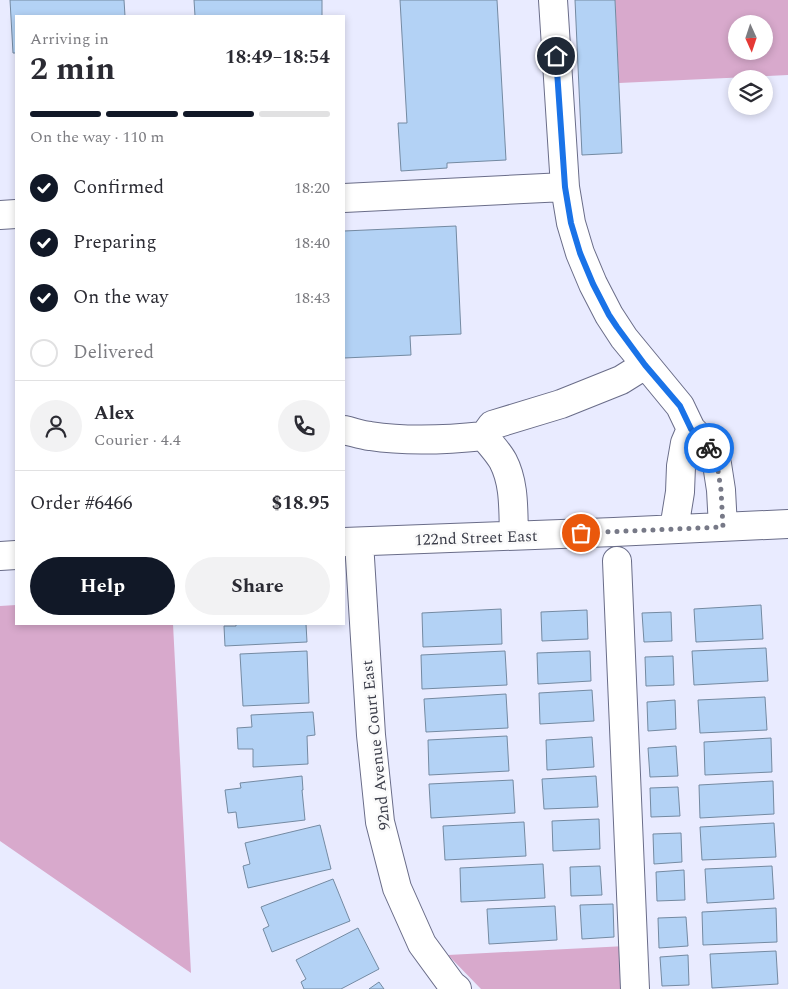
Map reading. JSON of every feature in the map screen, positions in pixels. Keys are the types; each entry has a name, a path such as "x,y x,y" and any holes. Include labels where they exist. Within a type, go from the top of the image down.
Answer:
{"street":[{"path":"553,0 565,187 571,223 580,253 609,315 624,338 680,406 691,429 708,446 717,464 721,490 723,527"},
{"path":"345,198 565,187"},
{"path":"0,215 15,214"},
{"path":"345,430 370,436 409,439 448,439 484,436 492,425 561,404 621,380 645,365"},
{"path":"674,529 683,458 691,429"},
{"path":"484,436 502,461 510,478 514,535"},
{"name":"122nd Street East","path":"351,542 788,524"},
{"name":"92nd Avenue Court East","path":"351,542 380,822 397,888 422,944 457,989"},
{"path":"0,556 15,555"},
{"path":"617,561 635,989"}],"shaded area":[{"path":"615,0 788,0 788,75 773,76 773,70 728,70 728,78 619,83"},
{"path":"15,605 15,625 173,625 191,973 0,841 0,606"},
{"path":"626,946 627,989 481,989 448,955"}],"building":[{"path":"10,0 124,0 125,15 15,15 15,53 13,53"},
{"path":"194,0 322,0 322,15 195,15"},
{"path":"400,0 497,0 506,160 447,163 447,168 401,171 398,123 407,123"},
{"path":"575,0 615,0 622,153 582,155"},
{"path":"456,226 461,334 410,336 411,355 345,358 345,231"},
{"path":"761,605 763,639 696,642 694,609"},
{"path":"501,609 502,644 423,647 422,613"},
{"path":"587,610 588,639 542,641 541,612"},
{"path":"671,612 672,641 644,642 642,613"},
{"path":"306,625 307,642 225,646 224,626"},
{"path":"766,648 768,681 694,685 692,651"},
{"path":"307,651 309,703 243,706 240,654"},
{"path":"505,651 507,685 422,689 421,655"},
{"path":"590,651 591,681 538,684 537,653"},
{"path":"673,656 674,685 646,686 645,657"},
{"path":"592,690 594,721 540,724 539,693"},
{"path":"506,694 508,728 426,732 424,699"},
{"path":"765,697 767,730 700,733 698,700"},
{"path":"675,700 676,729 648,731 647,702"},
{"path":"313,712 315,735 307,736 308,764 253,767 253,749 238,749 237,728 252,727 251,715"},
{"path":"507,736 509,771 429,775 428,740"},
{"path":"592,737 594,767 547,770 546,740"},
{"path":"771,738 772,772 705,775 704,742"},
{"path":"676,746 678,776 650,777 648,748"},
{"path":"302,776 305,820 238,828 236,812 228,813 225,790 241,788 240,783"},
{"path":"596,776 598,807 544,809 542,779"},
{"path":"513,780 515,813 431,818 429,784"},
{"path":"773,781 774,814 700,818 699,785"},
{"path":"678,787 680,816 651,817 650,788"},
{"path":"599,819 600,849 553,851 552,821"},
{"path":"524,822 526,856 445,860 443,826"},
{"path":"774,823 776,857 702,860 700,827"},
{"path":"320,825 331,869 248,888 243,866 250,864 245,843"},
{"path":"681,833 682,862 654,864 653,834"},
{"path":"543,864 545,898 461,902 460,868"},
{"path":"600,866 602,895 571,896 570,867"},
{"path":"772,866 774,899 707,903 705,869"},
{"path":"684,870 685,900 657,901 656,872"},
{"path":"333,879 350,921 272,952 263,929 269,926 261,907"},
{"path":"613,904 614,937 582,939 580,905"},
{"path":"555,906 557,940 489,944 487,909"},
{"path":"776,908 777,942 703,945 702,912"},
{"path":"686,917 688,946 659,948 658,918"},
{"path":"358,928 379,969 341,989 304,989 301,982 306,979 296,960"},
{"path":"776,951 778,984 712,988 710,954"},
{"path":"688,955 689,985 662,986 660,957"},
{"path":"379,982 384,989 369,989"}],"way so far":[{"path":"581,533 723,527 721,490 717,464 709,448"}],"route":[{"path":"556,56 565,187 571,223 580,253 609,315 624,338 680,406 691,429 709,448"}]}
